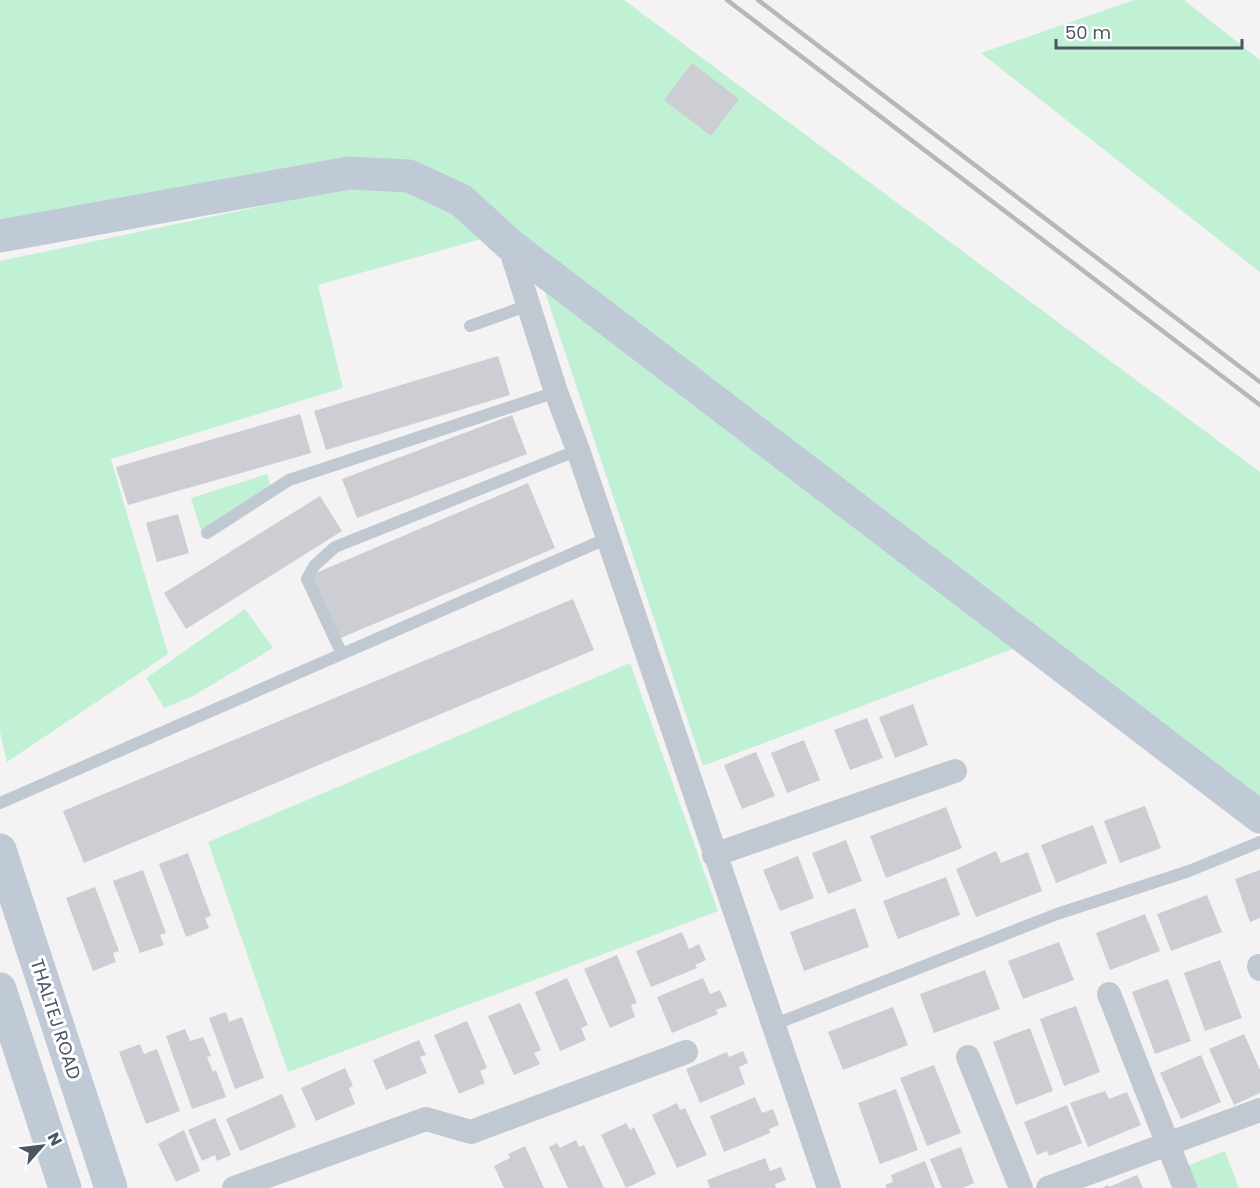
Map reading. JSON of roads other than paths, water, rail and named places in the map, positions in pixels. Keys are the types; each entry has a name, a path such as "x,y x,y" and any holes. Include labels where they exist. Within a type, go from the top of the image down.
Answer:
{"street":[{"path":"0,236 349,173 409,176 461,200 509,244 1260,817"},
{"path":"509,244 556,392 578,450 829,1188"},
{"path":"714,855 955,771"},
{"name":"THALTEJ ROAD","path":"0,850 111,1188"},
{"path":"0,989 65,1188"},
{"path":"1109,994 1185,1188"},
{"path":"234,1188 426,1119 471,1132 686,1052"},
{"path":"968,1057 1021,1188"},
{"path":"1048,1188 1260,1110"}],"lane":[{"path":"470,326 528,305"},
{"path":"207,533 290,480 556,392"},
{"path":"341,652 307,579 324,555 335,547 578,450"},
{"path":"0,803 341,652 608,538"},
{"path":"773,1025 1058,914 1189,871 1260,842"}],"railway":[{"path":"727,0 1260,405"},
{"path":"758,0 1260,382"}]}
